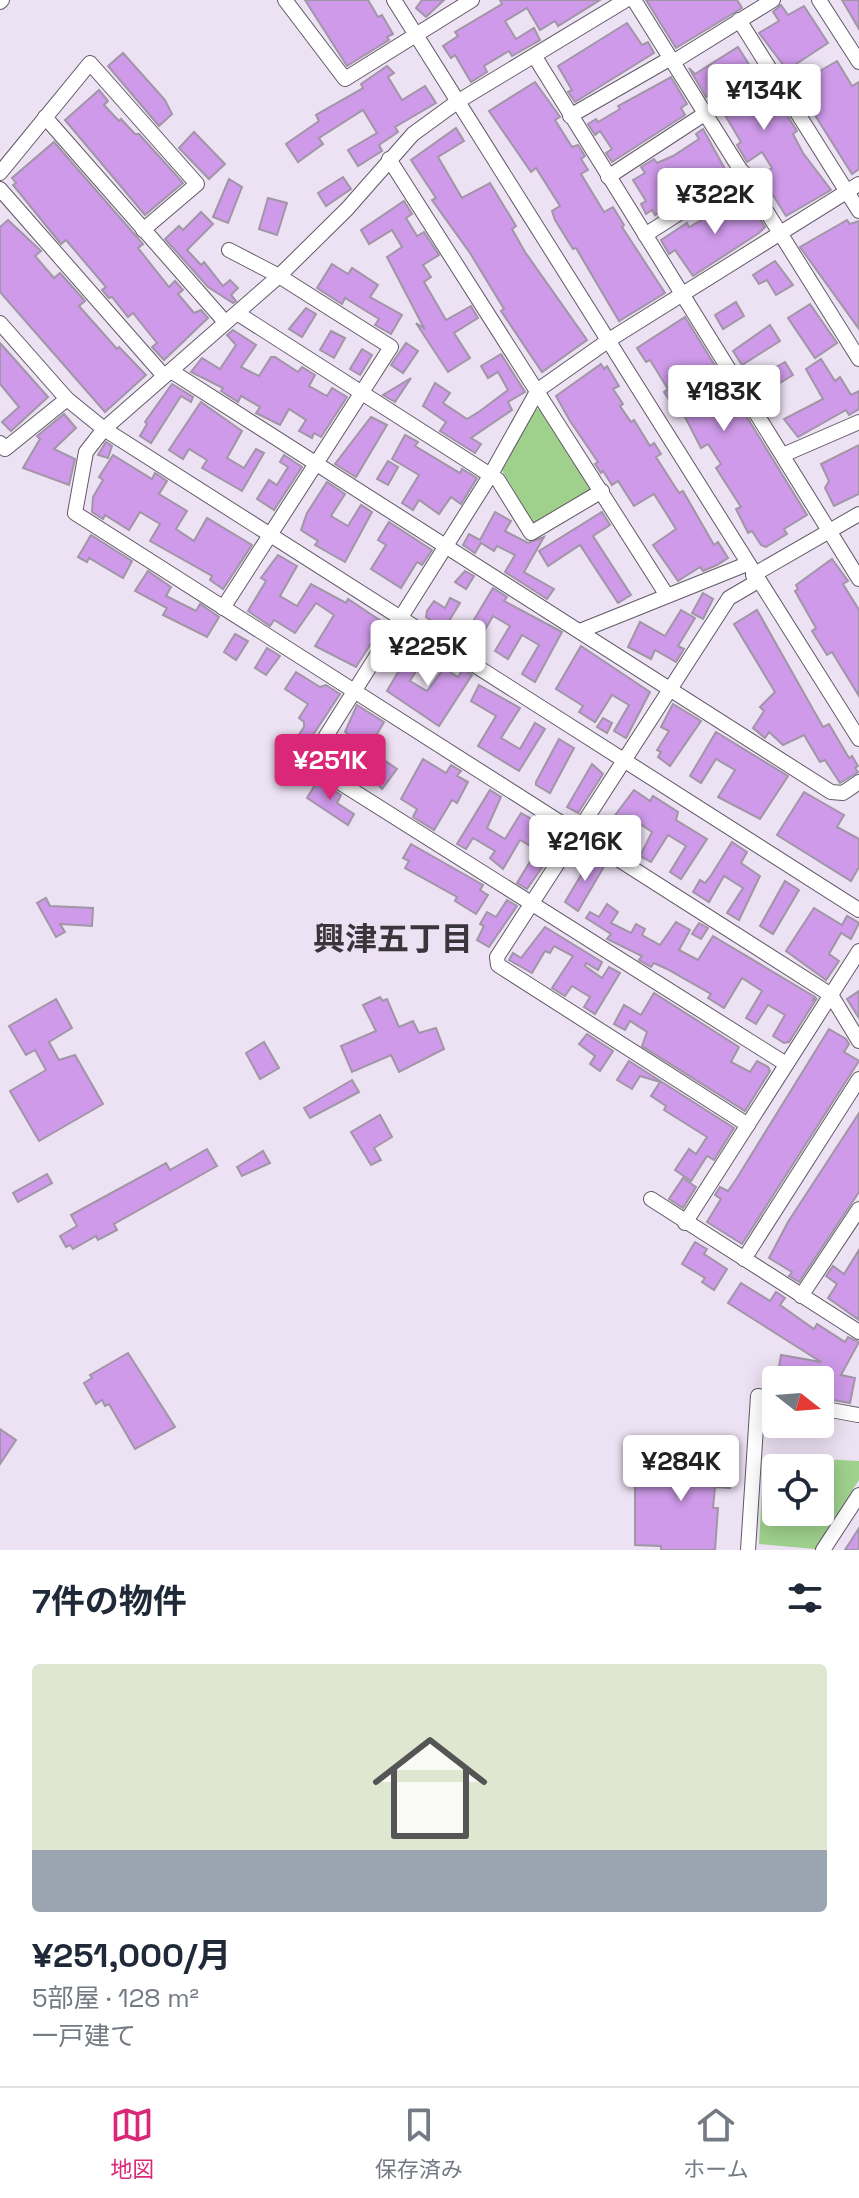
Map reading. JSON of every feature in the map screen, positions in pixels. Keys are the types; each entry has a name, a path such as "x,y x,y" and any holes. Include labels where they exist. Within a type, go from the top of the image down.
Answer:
{"street":[{"path":"285,0 345,79 472,0"},
{"path":"394,0 859,739"},
{"path":"626,0 457,102 413,134 347,209 279,276 104,429 86,452 75,513 831,995 859,1041"},
{"path":"634,0 859,359"},
{"path":"570,116 773,0"},
{"path":"819,0 859,62"},
{"path":"739,20 853,188 859,211"},
{"path":"535,57 859,579"},
{"path":"0,173 90,63 197,184 143,230"},
{"path":"608,177 706,113"},
{"path":"45,117 143,230 231,317 498,480 531,533 602,491"},
{"path":"389,159 666,594"},
{"path":"645,235 743,172"},
{"path":"786,1064 309,763 490,476 538,390 609,340 853,188"},
{"path":"0,189 167,374 446,546 831,792 843,793 859,782"},
{"path":"223,608 391,347 279,276 229,250"},
{"path":"0,323 67,399 104,429 859,910"},
{"path":"0,443 5,449 67,399"},
{"path":"783,455 859,422"},
{"path":"748,1125 498,965 497,957 729,598 753,574 859,514"},
{"path":"580,631 666,594 753,574"},
{"path":"685,1223 859,951"},
{"path":"744,1259 859,1079"},
{"path":"651,1199 859,1332"},
{"path":"801,1296 859,1209"},
{"path":"748,1550 758,1396 762,1397"},
{"path":"834,1409 859,1411"},
{"path":"823,1550 859,1495"}],"green space":[{"path":"534,409 544,409 593,488 533,525 500,467"},
{"path":"834,1460 859,1461 859,1480 834,1519"},
{"path":"762,1491 762,1526 830,1526 815,1549 759,1544"}],"building":[{"path":"305,0 368,0 393,34 387,37 389,40 347,66"},
{"path":"422,0 444,0 426,17 416,8"},
{"path":"500,0 600,0 558,26 555,21 540,30 527,8 505,21 516,39 534,28 540,40 512,56 509,51 484,66 487,72 471,82 455,55 451,58 443,46 458,36 455,32 502,4"},
{"path":"646,0 737,0 742,8 676,48"},
{"path":"842,0 859,0 859,29"},
{"path":"781,5 788,15 804,6 828,43 787,70 759,33 779,21 773,12"},
{"path":"627,23 642,45 648,42 654,53 575,102 568,92 572,90 558,66"},
{"path":"738,47 755,74 759,71 797,131 793,134 803,153 831,190 786,216 761,176 772,168 762,152 747,162 737,145 741,142 725,115 752,97 744,84 714,101 710,94 706,97 689,68 695,74"},
{"path":"123,53 165,100 172,114 159,126 108,66"},
{"path":"837,61 852,86 859,82 859,169 852,174 796,85"},
{"path":"387,66 394,73 388,77 402,100 425,86 436,103 395,127 398,132 379,145 382,151 358,166 348,150 377,133 363,110 319,138 323,144 298,162 286,144 319,121 316,115 363,88 361,84"},
{"path":"671,77 687,104 681,108 685,115 612,162 606,153 612,149 600,131 595,135 588,124 596,119 598,122 620,109 618,106"},
{"path":"535,82 560,117 555,120 572,147 578,145 585,156 581,159 588,170 581,174 604,212 613,207 624,225 622,227 665,293 619,321 576,248 573,249 555,220 552,211 560,206 536,168 531,172 489,111"},
{"path":"99,90 108,101 104,105 119,121 121,119 135,134 139,134 183,183 145,215 65,120"},
{"path":"456,128 464,141 438,157 462,198 490,183 516,226 512,229 525,252 587,340 542,372 501,311 504,309 470,253 432,200 436,198 411,160"},
{"path":"703,129 726,171 655,215 652,210 646,214 641,204 646,201 633,180 645,173 641,167 654,159 657,163 673,156 699,139 696,134"},
{"path":"194,132 225,164 209,179 179,148"},
{"path":"54,142 143,244 138,248 169,287 175,281 183,290 178,294 194,313 201,310 208,318 164,360 152,347 157,343 133,313 128,317 112,297 109,298 102,290 106,287 66,240 61,244 13,185 16,183 12,178"},
{"path":"343,177 351,189 326,206 318,193"},
{"path":"229,179 242,187 228,223 213,217"},
{"path":"745,196 765,227 759,233 693,276 675,250 669,254 661,240 687,223 689,227"},
{"path":"268,198 287,203 277,235 259,229"},
{"path":"404,201 412,214 406,218 417,236 424,232 439,255 423,265 431,277 424,282 446,320 471,306 478,318 454,333 470,358 448,372 416,323 424,328 387,257 402,247 392,230 369,244 361,230"},
{"path":"201,212 213,224 187,250 201,265 204,262 223,286 230,280 238,288 231,295 236,301 233,303 208,287 165,239 179,226 183,230"},
{"path":"8,220 41,251 35,256 54,278 60,273 85,301 79,306 117,349 119,347 146,375 105,412 0,292 0,227"},
{"path":"847,220 850,224 859,221 859,329 800,247"},
{"path":"775,261 793,285 776,295 767,280 759,284 753,275"},
{"path":"332,264 348,274 352,268 378,285 370,297 402,315 391,334 375,325 379,319 345,298 342,304 317,288"},
{"path":"736,302 744,316 723,329 715,315"},
{"path":"810,304 837,343 815,358 788,318"},
{"path":"306,308 316,314 302,337 289,329"},
{"path":"685,317 722,377 707,387 717,403 728,396 742,416 745,414 807,515 784,529 787,534 766,547 761,545 752,531 748,533 736,509 741,507 716,468 721,464 708,444 701,448 683,413 679,415 664,392 668,389 650,360 646,362 637,348"},
{"path":"770,325 780,341 742,365 733,351"},
{"path":"233,330 256,345 241,367 259,376 271,357 275,357 298,372 302,367 315,375 309,386 327,396 332,388 347,397 321,437 314,433 312,438 299,431 306,420 289,409 280,425 256,413 260,407 241,396 238,402 221,391 223,388 191,372 202,358 220,369 236,345 227,335"},
{"path":"331,331 345,338 334,358 320,350"},
{"path":"0,343 48,397 11,431 2,422 19,407 0,384"},
{"path":"406,343 418,351 403,373 391,365"},
{"path":"362,349 372,355 360,375 350,369"},
{"path":"501,354 525,392 508,402 512,410 471,438 481,444 475,453 440,431 446,422 423,406 435,383 450,393 443,403 467,419 480,411 508,390 498,372 488,378 481,366"},
{"path":"821,359 835,381 840,377 851,395 859,391 859,409 849,415 846,410 798,437 784,419 823,399 806,369"},
{"path":"785,362 793,375 765,392 757,378"},
{"path":"601,364 604,369 607,366 619,386 613,389 623,404 620,406 631,422 634,420 650,446 654,443 661,454 656,457 679,493 683,491 714,545 718,542 728,558 717,565 703,571 700,567 678,581 653,545 676,529 654,494 634,506 618,481 612,485 603,471 601,473 595,464 598,462 570,421 556,396"},
{"path":"411,378 395,402 383,395"},
{"path":"172,384 193,397 191,402 181,396 151,443 140,436 147,424 145,422"},
{"path":"201,402 242,431 227,458 244,468 256,449 264,453 242,491 202,468 207,460 189,449 183,459 169,450"},
{"path":"64,414 76,428 54,449 75,459 69,485 23,468 40,439 37,436"},
{"path":"371,417 387,425 356,477 335,464"},
{"path":"405,435 418,442 415,446 460,473 462,469 477,478 461,504 451,497 439,514 419,500 413,510 402,503 419,475 392,459"},
{"path":"106,442 112,446 108,458 98,455"},
{"path":"859,445 859,494 834,506 825,488 829,481 821,464"},
{"path":"113,455 152,479 155,473 167,481 159,494 187,511 176,529 194,541 207,518 252,545 223,589 210,580 212,576 150,541 160,524 140,512 129,530 105,515 103,519 92,512 93,497 103,480 99,477"},
{"path":"284,455 302,467 274,510 257,499 269,480 277,485 288,467 280,462"},
{"path":"388,461 398,467 388,485 377,479"},
{"path":"327,482 345,494 331,516 348,526 361,505 372,512 345,562 315,545 318,541 301,530 307,513"},
{"path":"495,512 511,521 505,531 528,543 544,537 524,572 554,589 547,599 505,572 515,555 497,546 494,551 481,543 475,553 463,545 469,534 480,540"},
{"path":"602,512 610,525 593,536 631,595 618,603 580,545 548,566 539,551"},
{"path":"389,522 432,550 422,565 417,562 401,588 371,569 386,545 378,540"},
{"path":"91,535 132,561 123,578 89,558 87,562 78,557"},
{"path":"278,555 297,566 280,596 297,606 311,584 346,603 348,599 384,623 356,667 315,646 334,615 316,603 295,633 274,620 270,626 248,611 266,581 261,578"},
{"path":"832,559 848,581 843,584 859,610 859,696 832,652 827,655 812,631 816,628 795,591 798,589 796,585"},
{"path":"148,571 171,587 166,596 196,611 200,604 219,617 207,637 163,615 167,608 135,591"},
{"path":"465,571 474,576 466,589 455,582"},
{"path":"493,588 507,597 504,601 562,632 535,682 522,674 539,645 522,635 508,659 495,651 510,626 493,616 479,640 466,633"},
{"path":"703,593 713,599 703,619 692,613"},
{"path":"450,598 460,603 444,629 426,617 427,611 434,601 445,608"},
{"path":"681,610 695,618 678,646 684,649 676,662 655,650 651,659 628,647 640,622 665,636"},
{"path":"757,610 823,727 829,724 849,758 852,756 858,766 855,768 858,772 840,783 825,760 820,762 804,735 783,745 769,732 765,738 753,728 764,711 760,707 775,692 734,624"},
{"path":"235,634 248,641 236,660 224,652"},
{"path":"423,644 434,651 428,661 424,658 410,681 427,691 444,668 458,677 463,669 472,675 439,726 387,691 411,650 417,654"},
{"path":"581,646 650,692 626,738 614,731 629,705 612,695 595,722 579,712 583,706 556,689"},
{"path":"267,648 280,656 266,675 255,668"},
{"path":"296,672 320,687 326,685 340,694 295,762 285,756 304,727 304,722 299,718 308,704 285,689"},
{"path":"479,685 520,708 501,738 520,749 535,723 545,729 519,771 478,746 496,716 471,701"},
{"path":"673,704 701,721 670,766 658,757 661,752 657,750 669,731 661,727"},
{"path":"357,705 384,722 351,778 332,766 351,736 345,732"},
{"path":"603,718 612,723 607,733 597,727"},
{"path":"716,732 788,776 760,819 718,797 735,770 716,759 701,783 690,776"},
{"path":"559,739 574,748 550,793 536,782"},
{"path":"423,759 446,773 451,765 461,771 457,776 468,782 457,803 452,800 434,830 413,817 417,809 401,799"},
{"path":"384,760 397,769 382,789 372,778"},
{"path":"592,764 603,774 578,813 567,807"},
{"path":"318,780 341,795 337,803 354,814 348,825 307,798"},
{"path":"490,790 501,797 487,828 505,839 521,813 535,821 531,827 544,835 547,829 561,840 527,889 517,883 537,850 520,840 503,869 490,858 495,851 473,838 466,849 457,844"},
{"path":"634,790 650,801 653,796 678,812 676,820 707,839 681,879 670,872 686,846 668,835 651,862 640,856 652,832 634,820 621,841 608,836 618,820 613,818"},
{"path":"804,792 844,815 837,827 859,839 859,867 851,881 777,835"},
{"path":"732,842 747,852 741,863 760,876 739,920 727,913 743,888 724,876 709,902 693,892 700,880 705,883 710,877"},
{"path":"411,844 483,885 480,890 488,895 476,914 455,901 457,897 405,868 409,861 403,858"},
{"path":"593,855 606,863 578,911 565,902"},
{"path":"785,881 799,890 773,934 760,926"},
{"path":"46,898 50,906 93,908 92,926 60,924 65,932 56,937 37,903"},
{"path":"507,900 517,906 489,947 477,940 484,926 480,924 487,912 496,917"},
{"path":"607,904 618,912 611,923 631,933 636,924 645,929 642,935 660,945 676,922 690,930 679,950 698,960 713,936 815,997 812,1001 817,998 789,1042 784,1043 773,1036 785,1015 768,1005 756,1024 746,1018 762,991 742,978 724,1008 708,998 711,994 654,963 651,967 639,960 642,956 607,939 611,934 586,918 590,912 599,917"},
{"path":"814,908 842,925 847,916 859,923 851,939 841,933 829,954 839,961 826,980 786,951"},
{"path":"699,923 708,928 701,939 692,934"},
{"path":"545,927 602,962 598,970 586,963 585,966 602,978 609,967 620,973 595,1014 584,1007 590,997 572,986 565,996 552,988 573,956 554,946 550,953 545,951 532,973 509,960 513,953 521,958"},
{"path":"859,991 859,1018 847,999"},
{"path":"654,993 739,1047 731,1062 750,1072 757,1061 768,1067 770,1071 745,1111 642,1046 647,1032 630,1021 625,1030 614,1024 624,1005 641,1015"},
{"path":"380,997 383,1001 387,999 399,1027 413,1021 419,1033 436,1028 444,1049 399,1072 391,1055 352,1072 341,1046 376,1031 363,1005"},
{"path":"56,999 72,1028 49,1042 59,1060 75,1055 103,1104 39,1141 10,1091 46,1070 35,1050 26,1055 9,1026"},
{"path":"829,1029 846,1039 849,1044 844,1052 859,1061 742,1244 707,1222 721,1199 715,1195 720,1187 728,1191 737,1178"},
{"path":"587,1034 613,1051 600,1071 590,1064 595,1056 579,1044"},
{"path":"264,1042 279,1068 260,1079 246,1053"},
{"path":"629,1061 734,1128 714,1160 707,1156 691,1181 675,1170 689,1149 696,1154 707,1137 664,1110 666,1106 651,1096 660,1082 640,1076 632,1089 617,1080"},
{"path":"352,1080 359,1092 310,1118 304,1108"},
{"path":"859,1113 859,1192 799,1282 789,1276 792,1272 769,1258 788,1222"},
{"path":"380,1115 392,1137 374,1148 381,1160 371,1165 351,1132"},
{"path":"207,1149 217,1166 114,1224 117,1230 98,1240 96,1236 73,1249 70,1245 66,1247 60,1236 77,1226 71,1215 166,1163 170,1170"},
{"path":"263,1151 270,1163 242,1176 237,1167"},
{"path":"47,1174 52,1183 18,1202 13,1193"},
{"path":"683,1178 696,1187 683,1208 669,1199"},
{"path":"695,1242 707,1249 704,1254 727,1269 714,1290 702,1282 705,1278 682,1264"},
{"path":"859,1250 859,1320 828,1298 837,1284 826,1276 833,1266 844,1274"},
{"path":"741,1283 770,1301 776,1292 785,1298 780,1305 814,1329 817,1324 845,1342 848,1337 859,1342 841,1375 855,1378 850,1403 834,1400 834,1366 779,1366 781,1355 821,1362 728,1303"},
{"path":"128,1353 175,1427 135,1449 109,1404 105,1406 102,1400 96,1404 84,1383 92,1378 90,1375"},
{"path":"0,1429 16,1440 0,1464"},
{"path":"681,1443 719,1446 716,1475 731,1476 730,1488 715,1487 713,1508 718,1508 715,1550 661,1550 661,1546 635,1545 635,1485 640,1486 641,1477 675,1480"},
{"path":"859,1528 859,1550 845,1550"}],"district":[{"name":"興津五丁目","path":"393,939"}]}
